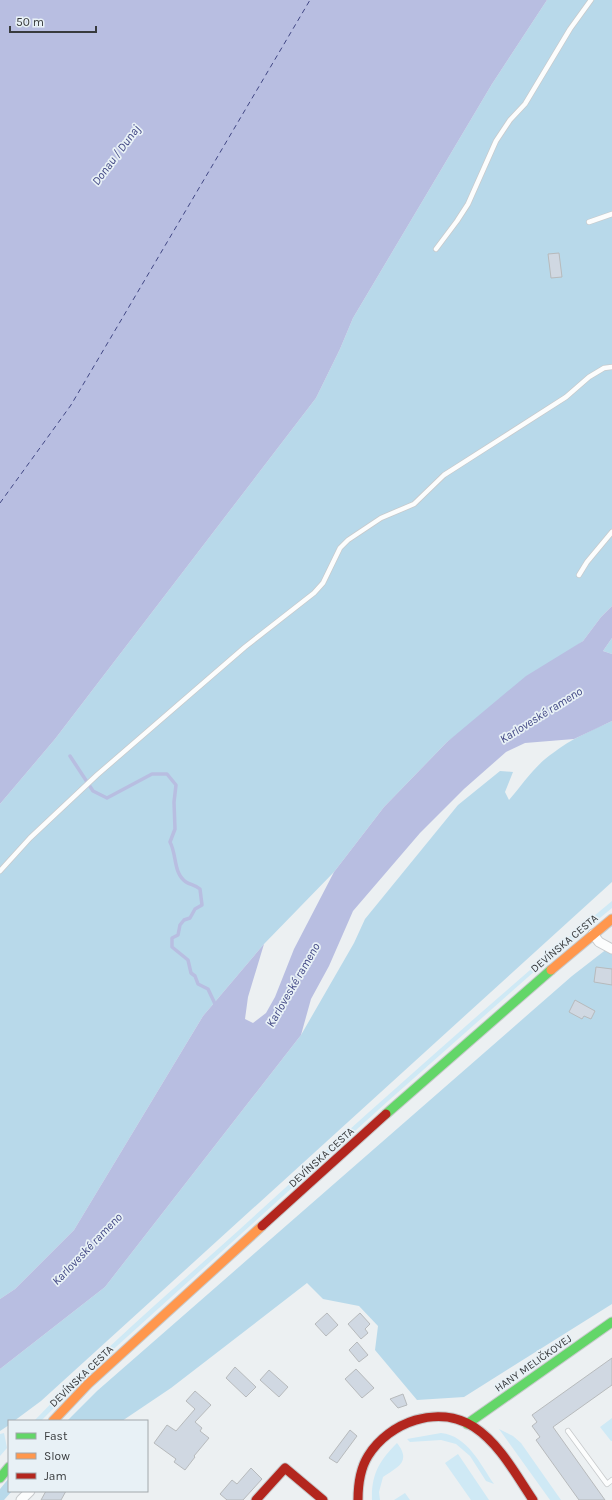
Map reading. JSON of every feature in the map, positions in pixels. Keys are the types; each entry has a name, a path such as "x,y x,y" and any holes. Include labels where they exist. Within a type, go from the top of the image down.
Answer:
{"street":[{"name":"DEVÍNSKA CESTA","path":"54,1420 88,1384 376,1124 556,964 612,919"},
{"path":"593,934 599,942 612,949"},
{"name":"HANY MELIČKOVEJ","path":"467,1424 612,1322"},
{"path":"358,1500 360,1476 369,1454 391,1432 410,1422 430,1417 445,1417 467,1424 481,1433 500,1453 533,1500"},
{"path":"0,1478 8,1468"},
{"path":"256,1500 285,1468 324,1500"},
{"path":"21,1500 29,1492"}],"lane":[{"path":"436,249 468,204 496,141 510,120 525,104 570,29 591,0"},
{"path":"589,222 612,214"},
{"path":"0,871 30,838 96,775 245,647 314,593 323,583 340,548 348,540 380,518 414,504 444,475 566,397 589,377 604,368 612,367"},
{"path":"579,575 587,562 612,532"},
{"path":"568,1431 608,1484 612,1480"}],"shaded area":[{"path":"547,0 612,0 612,606 601,617 583,641 447,742 384,807 334,872 264,944 203,1016 74,1230 15,1289 0,1299 0,804 55,739 316,398 340,349 353,318 492,84"},
{"path":"612,638 612,654 603,651"},
{"path":"612,721 612,882 41,1401 15,1420 8,1420 8,1426 0,1431 0,1369 105,1287 301,1035 354,943 365,919 458,805 500,771 513,772 505,792 509,800 535,769 547,758 574,739"},
{"path":"612,901 612,908 561,950 558,946"},
{"path":"612,945 612,1304 464,1397 417,1400 375,1350 378,1326 359,1306 323,1299 307,1283 171,1388 123,1420 68,1420 97,1391 572,976"},
{"path":"551,952 553,955 387,1102 96,1365 42,1420 35,1420 135,1323"},
{"path":"612,1418 612,1441 611,1441 600,1427"},
{"path":"499,1429 513,1436 521,1443 561,1500 550,1500"},
{"path":"4,1433 7,1448 0,1456 0,1434"},
{"path":"441,1433 459,1439 466,1445 494,1484 486,1481 470,1456 456,1444 441,1440 410,1442 407,1439"},
{"path":"397,1443 403,1455 403,1459 398,1467 383,1477 379,1492 380,1500 372,1500 373,1483 378,1468 386,1455"},
{"path":"458,1454 489,1500 471,1500 445,1463"},
{"path":"8,1479 8,1492 11,1492 4,1500 0,1500 0,1489"},
{"path":"405,1493 410,1500 394,1500"}],"water":[{"name":"Donau / Dunaj","path":"0,0 547,0 492,84 353,318 340,349 316,398 55,739 0,804"},
{"name":"Karloveské rameno","path":"612,606 612,638 603,651 612,654 612,721 574,739 525,743 506,752 464,789 420,833 353,911 329,966 311,999 301,1035 105,1287 0,1369 0,1299 15,1289 74,1230 203,1016 264,944 248,997 245,1019 253,1023 266,1013 275,997 294,949 334,872 384,807 447,742 526,676 583,641 601,617"}],"building":[{"path":"559,253 562,277 551,278 548,254"},
{"path":"596,967 612,969 612,985 594,982"},
{"path":"575,1000 595,1011 591,1019 584,1016 582,1019 569,1012"},
{"path":"327,1313 338,1325 326,1336 315,1324"},
{"path":"360,1313 370,1324 365,1329 368,1333 361,1339 348,1324"},
{"path":"357,1342 368,1355 359,1362 349,1350"},
{"path":"612,1358 612,1385 553,1427 605,1500 579,1500 536,1440 540,1437 532,1426 537,1422 532,1415"},
{"path":"235,1367 256,1387 246,1397 226,1378"},
{"path":"356,1369 374,1388 362,1398 345,1379"},
{"path":"269,1370 288,1387 279,1397 260,1380"},
{"path":"195,1391 211,1405 195,1422 202,1428 200,1431 209,1438 185,1470 174,1462 176,1459 154,1443 167,1425 176,1431 195,1409 186,1401"},
{"path":"403,1394 407,1405 398,1408 390,1399"},
{"path":"350,1430 357,1436 337,1463 329,1458"},
{"path":"251,1468 262,1479 243,1500 227,1500 220,1494 232,1480 237,1484"},
{"path":"45,1492 65,1492 61,1500 41,1500"}],"waterway":[{"path":"70,756 93,791 107,798 152,774 167,774 176,785 174,802 175,829 170,842 179,874 186,882 200,889 202,905 195,909 190,918 184,920 180,925 178,935 172,938 172,947 188,960 191,973 195,976 198,984 208,989 216,1006"}],"ferry route":[{"path":"0,503 71,405 310,0"}],"traffic: fast":[{"path":"386,1114 551,970"},
{"path":"467,1424 612,1322"},
{"path":"0,1478 8,1468"}],"traffic: slow":[{"path":"551,970 612,919"},
{"path":"54,1420 88,1384 262,1226"}],"traffic: jam":[{"path":"262,1226 386,1114"},
{"path":"358,1500 359,1483 363,1466 377,1444 388,1434 401,1426 415,1420 430,1417 445,1417 460,1420 474,1427 483,1434 507,1460 533,1500"},
{"path":"256,1500 285,1468 323,1500"}]}
